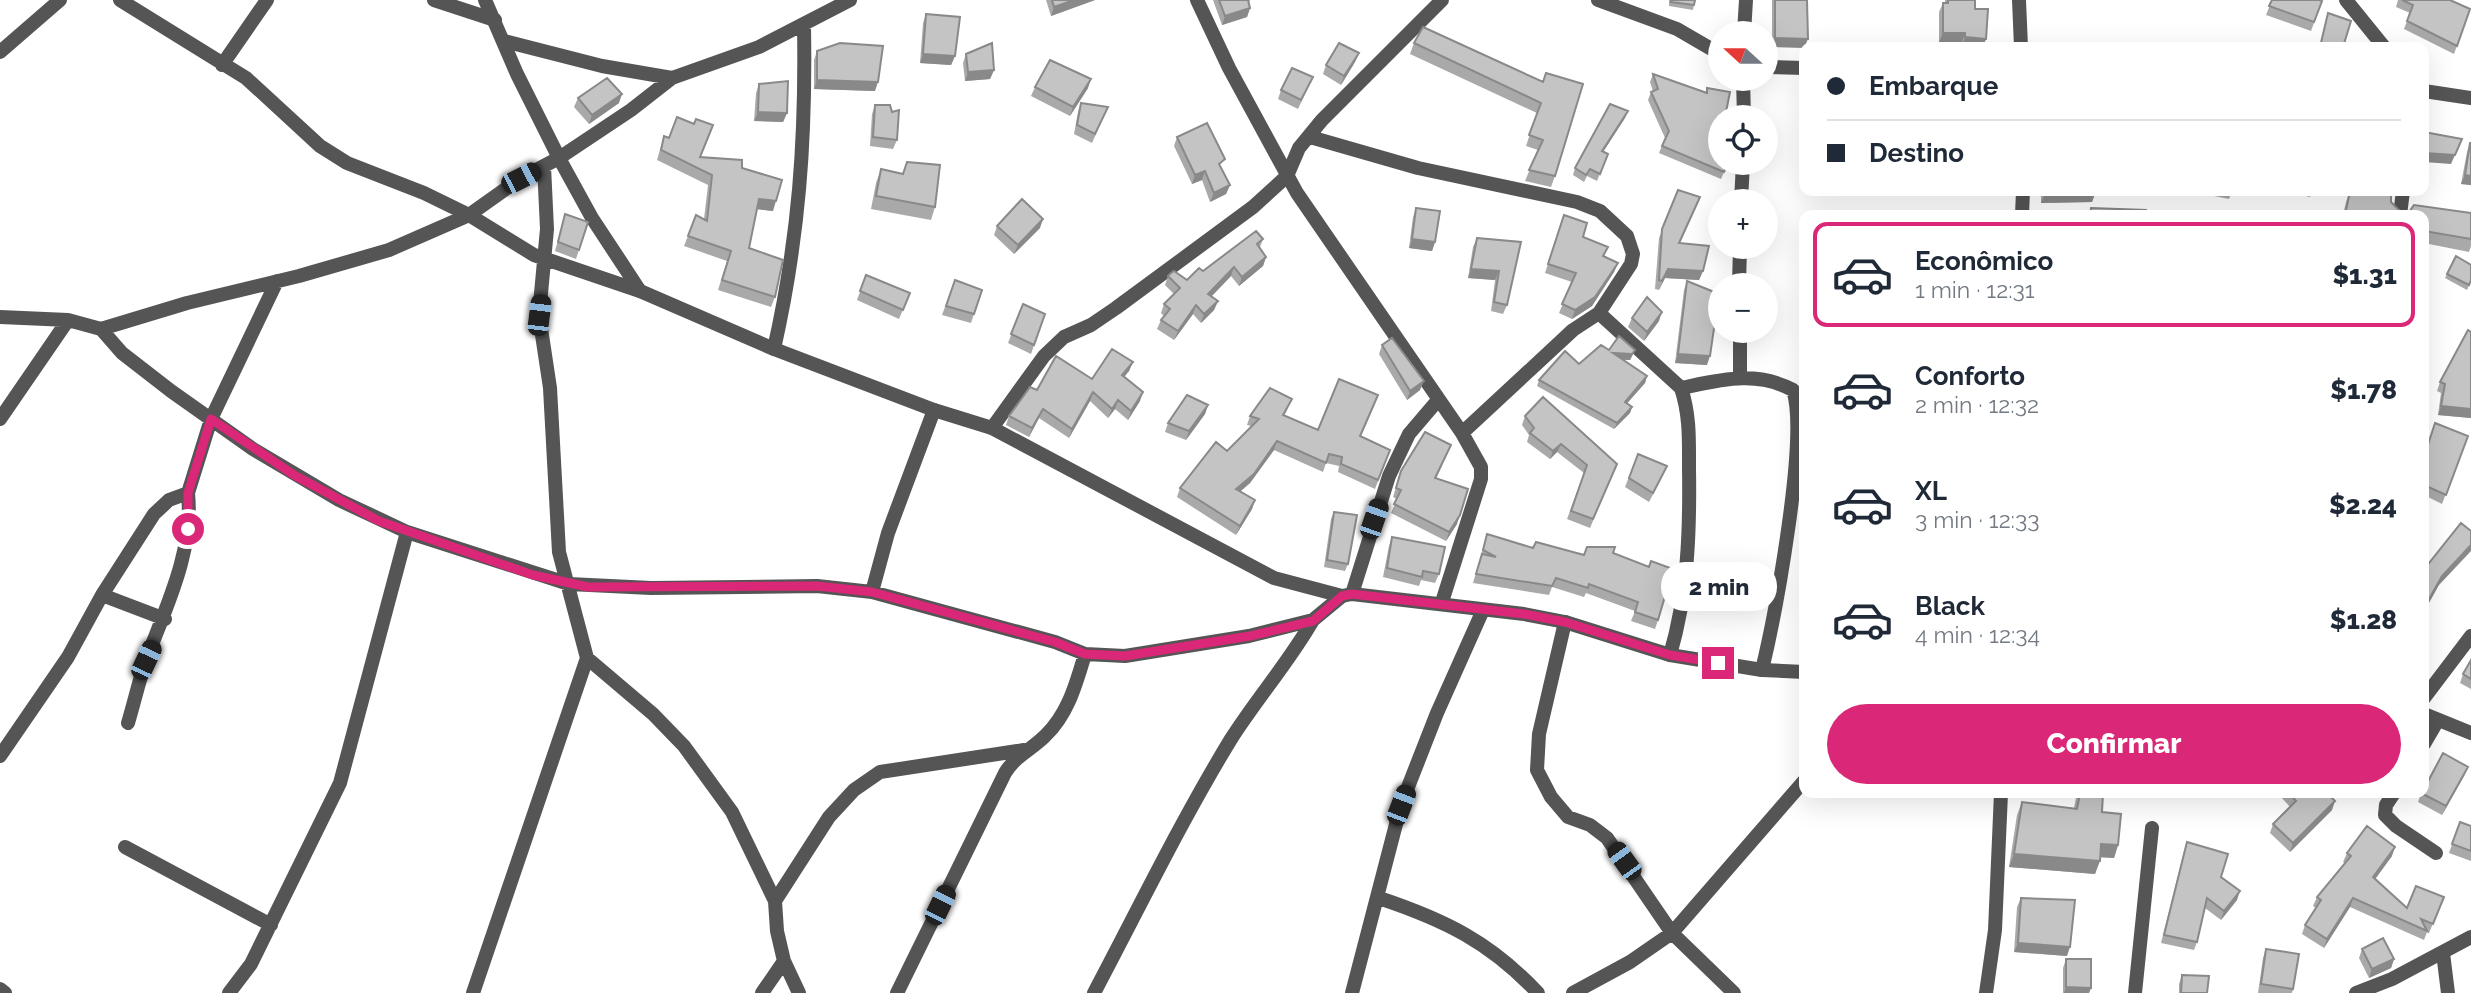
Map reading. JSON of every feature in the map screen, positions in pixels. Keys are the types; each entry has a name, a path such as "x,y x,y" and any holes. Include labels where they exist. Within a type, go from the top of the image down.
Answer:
{"street":[{"path":"0,51 60,0"},
{"path":"120,0 246,78 320,146 347,163 377,172 469,215 502,238 545,258 640,291 774,349 934,410 992,428 1273,578 1347,595 1442,602 1565,622 1670,655 1762,670 1799,672"},
{"path":"222,65 267,0"},
{"path":"434,0 495,20"},
{"path":"485,0 517,74 559,158 592,218 640,291"},
{"path":"0,317 68,320 101,329 187,303 390,250 469,215 521,178 559,158 672,78 760,47 850,0"},
{"path":"1197,0 1229,68 1287,176 1462,433 1481,467 1481,480 1442,602"},
{"path":"992,428 1044,356 1063,337 1091,325 1116,308 1253,207 1287,176 1299,148 1322,120 1442,0"},
{"path":"1598,0 1677,29 1708,47"},
{"path":"1745,21 1746,0"},
{"path":"2019,0 2021,42"},
{"path":"2355,3 2381,42"},
{"path":"774,349 791,275 804,159 804,26"},
{"path":"504,41 602,66 672,78"},
{"path":"1778,67 1799,68"},
{"path":"2429,92 2471,98"},
{"path":"1310,137 1418,168 1577,202 1601,211 1628,236 1633,254 1631,264 1599,313 1573,330 1462,433"},
{"path":"473,993 587,658 559,552 550,388 539,315 545,258 544,166"},
{"path":"128,723 146,660 165,619 188,529 188,493 211,419 277,281"},
{"path":"1599,313 1681,388 1689,427 1690,498 1680,621 1670,655"},
{"path":"0,419 68,320"},
{"path":"101,329 122,353 211,419 294,475 369,516 407,532 569,584 651,588 817,586 872,592 1055,642 1085,654 1125,656 1250,636 1313,621"},
{"path":"1740,343 1740,376"},
{"path":"1681,388 1740,376 1778,382 1793,390 1797,416 1786,532 1772,628 1762,670"},
{"path":"1094,993 1199,795 1265,687 1299,644 1313,621 1347,595 1389,476 1409,434 1438,400"},
{"path":"872,592 888,533 934,410"},
{"path":"3,747 68,657 102,595 154,514 169,500 188,493"},
{"path":"229,993 251,964 340,783 407,532"},
{"path":"102,595 165,619"},
{"path":"1352,993 1379,898 1401,805 1437,713 1483,610"},
{"path":"1565,622 1539,734 1537,770 1551,797 1568,817 1590,825 1607,838 1672,933 1734,993"},
{"path":"2429,691 2471,636"},
{"path":"897,993 1005,773 1025,750 1044,737 1063,714 1085,654"},
{"path":"587,658 653,714 684,746 732,813 775,901 777,931 784,961 799,993"},
{"path":"2429,716 2471,733"},
{"path":"2429,735 2438,720"},
{"path":"775,901 829,817 854,790 880,772 1025,750"},
{"path":"1573,993 1630,962 1672,933 1799,787"},
{"path":"1986,993 1995,930 2001,798"},
{"path":"2391,798 2386,805 2385,815 2396,826 2436,853"},
{"path":"2135,993 2152,828"},
{"path":"125,847 271,925"},
{"path":"1379,898 1441,922 1492,949 1538,993"},
{"path":"2356,993 2392,979 2471,937"},
{"path":"2443,953 2448,993"},
{"path":"762,993 784,961"},
{"path":"0,989 5,993"}],"building":[{"path":"1052,0 1074,0 1054,7"},
{"path":"1219,0 1248,0 1250,8 1225,16"},
{"path":"1671,0 1695,0 1694,5"},
{"path":"1775,0 1807,0 1808,39 1778,38 1778,21 1775,21"},
{"path":"1948,0 1975,0 1975,9 1988,9 1986,39 1965,37 1965,33 1943,33 1943,3 1948,3"},
{"path":"2272,0 2322,1 2314,22 2269,6"},
{"path":"2402,0 2450,0 2470,9 2457,46 2407,21 2413,5"},
{"path":"2328,13 2351,21 2345,42 2321,42"},
{"path":"926,14 960,17 955,56 923,54"},
{"path":"1423,27 1543,82 1546,73 1583,84 1555,176 1529,170 1543,140 1529,135 1541,103 1414,43"},
{"path":"840,43 883,46 878,82 817,80 817,51"},
{"path":"992,43 994,70 968,72 966,54"},
{"path":"1339,43 1359,53 1344,76 1326,65"},
{"path":"1050,60 1091,79 1073,107 1035,87"},
{"path":"1292,68 1313,77 1301,100 1281,90"},
{"path":"1653,74 1707,93 1707,88 1708,91 1730,92 1727,105 1708,105 1708,165 1662,146 1669,131 1651,92 1658,89"},
{"path":"607,78 622,94 592,115 578,98"},
{"path":"788,81 787,113 758,112 759,84"},
{"path":"1081,103 1108,107 1095,134 1077,125"},
{"path":"1610,104 1628,111 1602,151 1608,154 1600,174 1590,169 1586,175 1575,168"},
{"path":"875,105 890,105 892,112 899,110 897,140 873,137"},
{"path":"677,117 694,124 696,119 713,125 700,157 742,160 742,168 782,180 776,201 759,199 749,248 783,260 775,297 722,280 731,251 688,236 696,215 707,221 712,175 661,150 664,136 669,138"},
{"path":"1207,123 1225,159 1219,164 1230,185 1214,193 1205,171 1195,175 1177,137"},
{"path":"2429,133 2462,139 2455,155 2429,153"},
{"path":"2471,143 2471,176 2465,175"},
{"path":"907,162 940,165 935,207 876,196 881,169 903,174"},
{"path":"1678,190 1700,197 1679,243 1708,246 1703,271 1668,269 1662,281 1659,280 1662,229"},
{"path":"2349,196 2391,196 2391,202 2399,210 2346,210"},
{"path":"1022,199 1043,219 1018,245 997,226"},
{"path":"2414,205 2471,213 2471,239 2429,232 2429,210 2410,210"},
{"path":"1416,208 1440,211 1435,242 1412,239"},
{"path":"2091,208 2146,210 2091,210"},
{"path":"565,214 588,222 579,250 558,242"},
{"path":"1564,215 1587,223 1583,237 1608,247 1603,256 1618,263 1595,297 1575,310 1562,304 1576,273 1548,264"},
{"path":"1256,231 1263,239 1257,244 1266,257 1242,277 1234,267 1208,294 1218,301 1204,314 1196,305 1178,331 1161,320 1170,309 1164,304 1180,288 1168,276 1171,273 1174,271 1187,280 1199,268 1203,271"},
{"path":"1477,238 1521,242 1507,305 1494,302 1499,271 1471,269"},
{"path":"2456,256 2471,265 2469,285 2447,274"},
{"path":"866,275 910,293 903,310 860,291"},
{"path":"955,280 982,290 974,314 946,306"},
{"path":"1687,281 1708,290 1708,343 1712,343 1710,356 1678,354"},
{"path":"1647,297 1662,312 1647,332 1632,318"},
{"path":"1023,304 1045,314 1034,345 1011,334"},
{"path":"2468,330 2471,332 2471,409 2441,406 2445,384 2440,382"},
{"path":"1619,336 1635,350 1632,354 1613,353 1647,376 1625,402 1632,407 1617,423 1539,380 1565,351 1579,364 1601,345 1609,350"},
{"path":"1392,338 1424,381 1410,391 1382,345"},
{"path":"1112,349 1133,362 1122,375 1143,392 1131,411 1118,400 1112,409 1093,392 1072,429 1043,409 1032,428 1009,416 1030,387 1037,390 1056,356 1092,379"},
{"path":"1339,379 1378,395 1360,436 1390,450 1378,480 1341,464 1342,457 1329,454 1326,463 1277,441 1254,474 1236,489 1255,500 1240,526 1180,488 1216,442 1227,451 1259,419 1250,416 1270,388 1292,399 1283,415 1318,430"},
{"path":"1187,395 1208,405 1189,431 1168,423"},
{"path":"1543,397 1617,464 1593,519 1571,511 1587,465 1561,444 1553,451 1530,433 1534,428 1525,416"},
{"path":"2435,423 2468,436 2446,495 2429,487 2429,442"},
{"path":"1425,432 1451,445 1435,478 1468,489 1460,515 1449,532 1394,504 1401,490 1396,488 1401,471"},
{"path":"1638,454 1667,466 1653,493 1629,478"},
{"path":"1334,512 1357,515 1348,564 1327,560"},
{"path":"2461,523 2471,531 2471,545 2442,576 2429,599 2429,563"},
{"path":"1487,534 1533,548 1536,542 1584,555 1587,547 1615,547 1613,553 1649,567 1651,561 1673,569 1658,620 1635,612 1638,602 1589,584 1588,588 1556,578 1552,586 1476,574 1482,554 1496,557 1483,550"},
{"path":"1392,537 1445,547 1439,574 1423,571 1422,577 1387,568"},
{"path":"2471,660 2471,679 2463,674"},
{"path":"2443,753 2468,767 2446,806 2429,797 2429,780"},
{"path":"2079,798 2103,798 2102,812 2121,814 2118,845 2101,844 2100,861 2014,854 2022,802 2077,809"},
{"path":"2293,798 2332,798 2335,801 2293,843 2273,824 2296,801"},
{"path":"2460,822 2471,826 2471,851 2452,844"},
{"path":"2367,826 2395,847 2373,877 2407,908 2416,886 2444,897 2433,924 2421,919 2427,931 2353,898 2327,939 2305,925 2321,900 2317,897 2351,856 2347,853"},
{"path":"2187,842 2228,854 2221,877 2240,891 2224,911 2207,898 2197,942 2164,935"},
{"path":"2021,898 2075,900 2070,947 2018,943"},
{"path":"2383,938 2394,959 2372,969 2362,949"},
{"path":"2266,949 2299,954 2293,989 2261,984"},
{"path":"2066,959 2091,959 2091,988 2066,987"},
{"path":"2182,975 2209,976 2207,993 2181,993"}],"route":[{"path":"188,529 188,493 211,419 294,475 379,521 472,555 569,584 651,588 817,586 872,592 1055,642 1085,654 1125,656 1191,647 1313,621 1342,596 1352,594 1442,602 1524,614 1565,622 1670,655 1718,663"}]}
